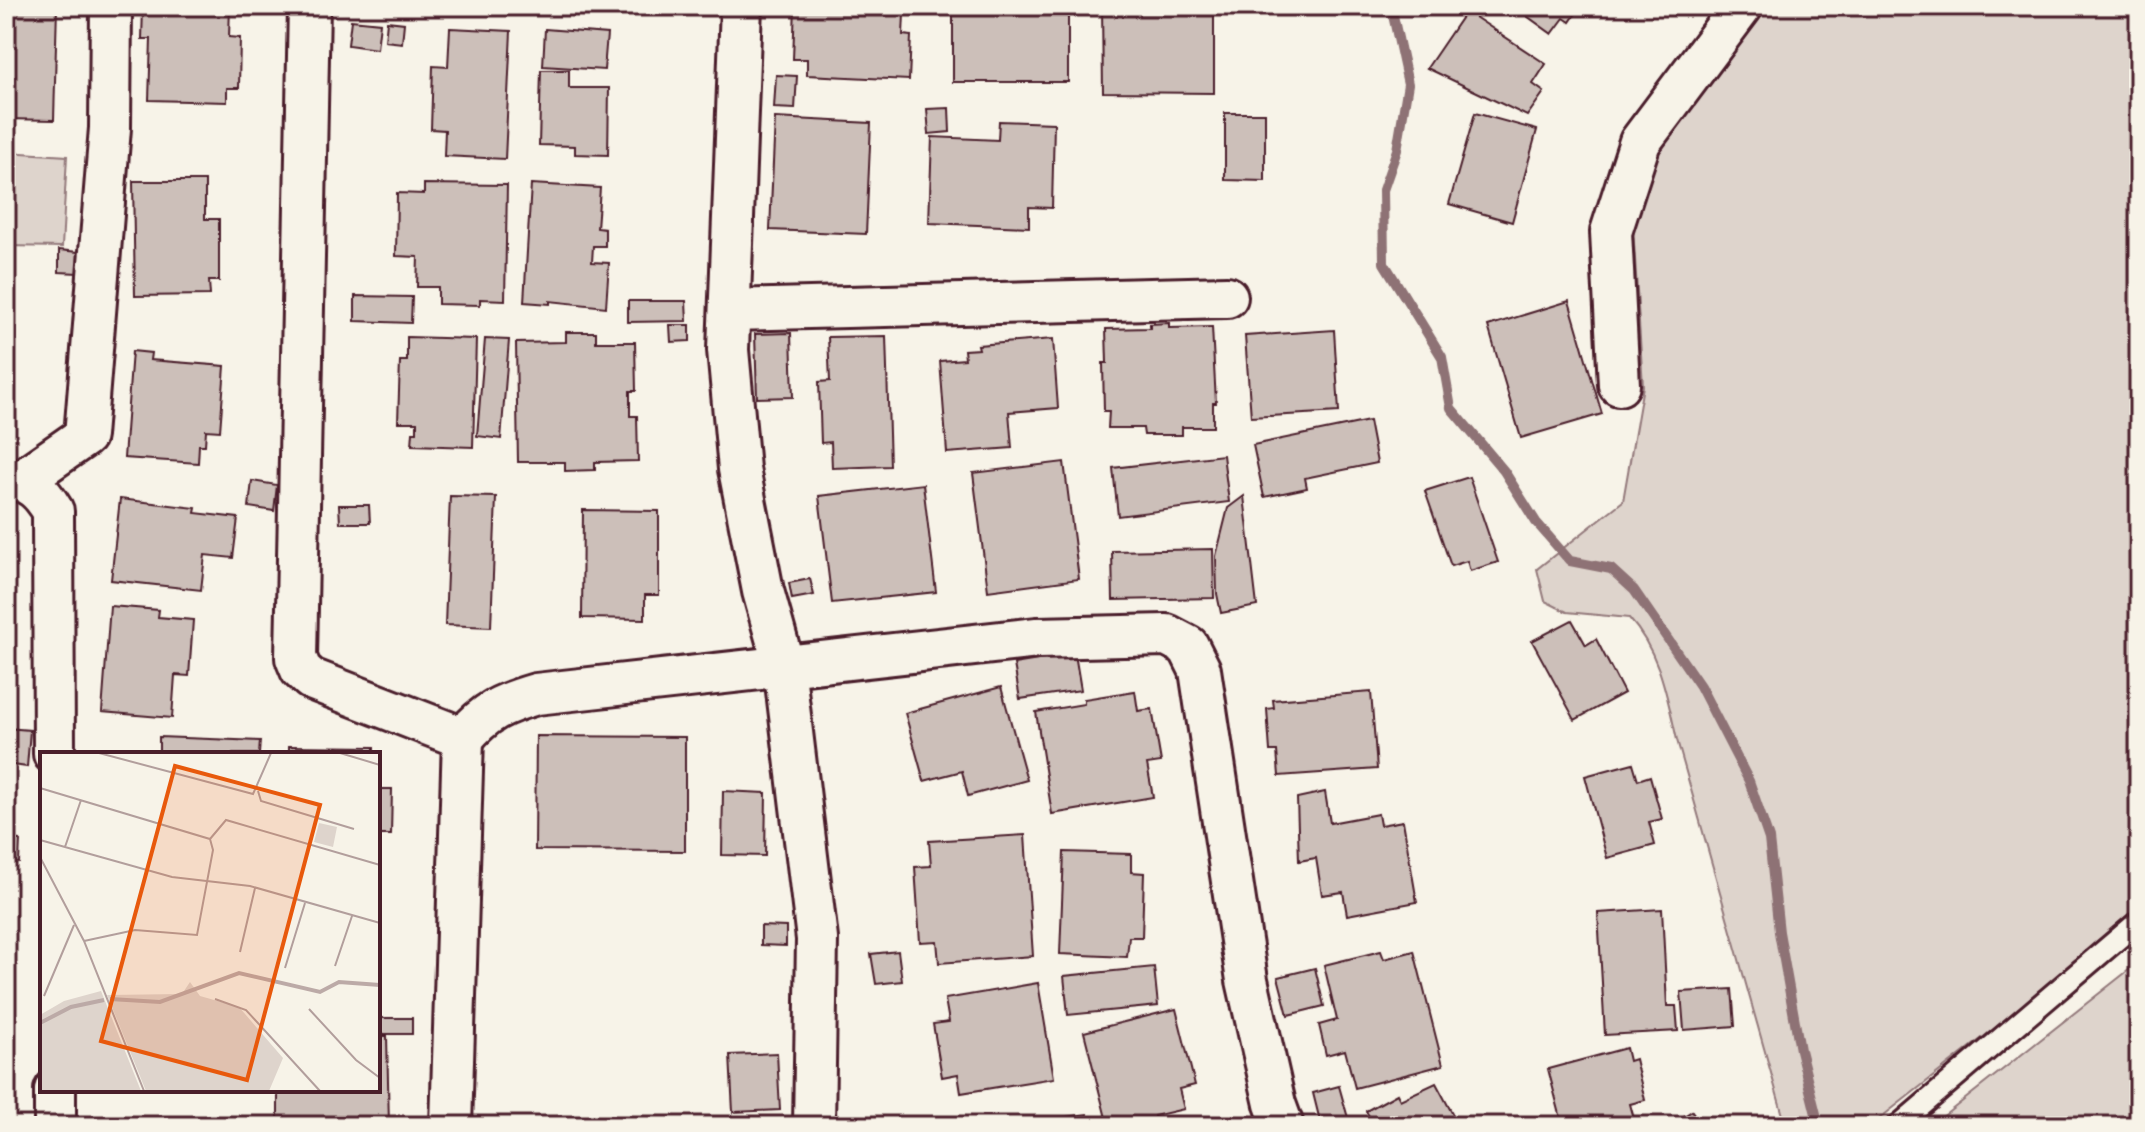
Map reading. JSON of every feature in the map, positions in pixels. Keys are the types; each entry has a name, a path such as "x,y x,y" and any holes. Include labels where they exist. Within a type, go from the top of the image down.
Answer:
{"street":[{"path":"14,478 85,436 110,128 111,6"},
{"path":"309,6 296,658 301,670 311,679 463,738"},
{"path":"741,6 728,350 739,469 763,591 784,666 817,939 814,1126"},
{"path":"1619,385 1611,232 1640,142 1742,6"},
{"path":"730,310 1227,297"},
{"path":"14,478 42,493 53,511 54,752"},
{"path":"451,1126 463,738 479,719 501,705 536,694 1037,638 1167,635 1188,646 1200,670 1247,980 1275,1104 1283,1126"},
{"path":"55,1092 55,1126"}],"lane":[{"path":"1898,1126 2110,942 2139,921"}],"shaded area":[{"path":"1758,6 2139,6 2139,915 1870,1126 1786,1126 1655,660 1640,631 1629,618 1567,612 1545,601 1537,569 1623,501 1643,386 1631,195"},
{"path":"6,152 67,156 62,247 6,246"},
{"path":"2139,962 2139,1126 1931,1126"}],"building":[{"path":"6,6 57,6 54,120 6,119"},
{"path":"152,6 230,6 229,37 240,38 239,88 227,88 227,102 149,100 151,39 142,39 143,9 152,9"},
{"path":"243,6 276,6 275,15 242,13"},
{"path":"795,6 882,6 882,13 904,14 903,35 911,36 909,80 807,75 807,59 793,59"},
{"path":"1012,6 1068,6 1068,82 953,82 953,12 1012,11"},
{"path":"1102,6 1214,6 1214,93 1103,92"},
{"path":"1513,6 1581,6 1570,22 1564,18 1552,34"},
{"path":"1466,11 1546,64 1533,84 1544,92 1527,116 1427,68"},
{"path":"351,20 380,23 377,49 348,45"},
{"path":"387,21 404,23 402,43 385,41"},
{"path":"450,28 511,31 505,159 444,156 445,130 431,129 433,66 448,67"},
{"path":"545,29 607,34 604,70 543,66"},
{"path":"541,70 569,70 569,88 609,88 608,155 575,154 575,146 539,145"},
{"path":"776,75 797,76 795,109 774,108"},
{"path":"949,108 950,132 929,134 927,109"},
{"path":"1225,113 1265,113 1265,181 1225,180"},
{"path":"1475,113 1537,130 1512,222 1449,204"},
{"path":"775,118 871,123 866,234 770,230"},
{"path":"999,121 1054,123 1052,208 1029,207 1029,227 929,223 932,137 998,140"},
{"path":"133,181 205,181 205,219 219,219 219,281 209,281 210,295 135,296"},
{"path":"424,184 507,185 505,300 480,299 480,305 438,304 438,287 417,287 418,257 396,256 397,193 424,194"},
{"path":"531,184 600,188 597,228 605,229 605,246 593,246 592,262 609,263 606,307 550,301 550,304 524,302"},
{"path":"59,250 78,252 78,273 59,272"},
{"path":"355,296 412,297 411,323 355,321"},
{"path":"628,301 686,301 687,321 628,322"},
{"path":"1569,301 1602,414 1521,438 1488,326"},
{"path":"1169,323 1169,328 1212,327 1216,403 1213,403 1213,427 1182,427 1182,435 1144,435 1143,428 1108,428 1109,411 1104,411 1103,363 1107,363 1106,329 1150,328 1150,324"},
{"path":"670,325 690,325 690,341 671,342"},
{"path":"1334,330 1339,412 1251,417 1245,336"},
{"path":"566,332 596,332 596,342 635,342 636,391 630,391 630,416 637,416 638,461 595,462 595,470 565,471 565,462 518,462 516,343 566,342"},
{"path":"791,333 793,397 757,398 755,334"},
{"path":"886,336 890,466 832,468 831,442 821,443 819,382 830,381 828,337"},
{"path":"407,337 476,339 473,447 412,445 417,422 398,422 400,361 407,361"},
{"path":"485,339 509,340 501,439 477,436"},
{"path":"1053,339 1058,408 1009,412 1012,448 947,453 940,361 965,359 964,350 979,349 978,345"},
{"path":"132,351 151,353 150,360 225,366 220,431 206,430 205,445 199,445 198,463 124,458"},
{"path":"1369,421 1377,463 1305,478 1307,488 1264,497 1253,445"},
{"path":"1223,455 1229,502 1118,516 1113,468"},
{"path":"1064,462 1079,579 988,591 973,473"},
{"path":"1469,477 1498,562 1470,571 1467,561 1451,566 1425,491"},
{"path":"252,481 277,485 274,511 249,507"},
{"path":"923,484 936,592 832,603 819,496"},
{"path":"450,496 496,497 491,627 445,625"},
{"path":"1244,496 1257,606 1221,613 1216,556 1228,508"},
{"path":"120,499 196,508 195,513 238,518 233,558 205,555 201,590 111,580"},
{"path":"339,505 369,505 370,523 340,523"},
{"path":"583,510 659,511 659,595 645,595 645,619 582,618"},
{"path":"1213,549 1214,598 1113,600 1112,551"},
{"path":"810,579 814,595 792,599 789,583"},
{"path":"110,606 159,610 158,617 193,620 189,676 175,675 172,718 102,712"},
{"path":"1572,620 1586,645 1596,639 1624,693 1575,720 1532,641"},
{"path":"1075,654 1081,690 1020,699 1014,664"},
{"path":"1001,687 1027,780 968,796 962,771 924,781 905,713"},
{"path":"1135,691 1138,711 1152,709 1161,762 1147,764 1153,797 1052,814 1036,712 1084,704 1084,699"},
{"path":"1371,692 1377,769 1279,776 1277,751 1270,751 1267,709 1274,708 1273,700"},
{"path":"6,728 30,730 27,767 6,764"},
{"path":"536,736 685,737 685,851 535,850"},
{"path":"159,737 260,741 259,752 159,752"},
{"path":"289,746 374,747 374,752 289,752"},
{"path":"1633,763 1638,780 1650,776 1662,819 1649,822 1655,845 1607,858 1585,776"},
{"path":"380,789 392,789 391,835 380,835"},
{"path":"723,791 766,793 765,856 722,855"},
{"path":"1325,792 1330,823 1378,814 1380,825 1403,821 1417,902 1347,915 1343,892 1322,895 1316,858 1299,861 1297,798"},
{"path":"1025,835 1033,956 939,963 937,941 920,942 915,867 931,866 929,841"},
{"path":"6,839 20,840 19,863 6,862"},
{"path":"1064,852 1131,854 1131,872 1144,873 1142,937 1129,937 1127,957 1060,954"},
{"path":"1662,909 1667,1006 1676,1006 1678,1031 1605,1035 1598,913"},
{"path":"761,926 786,927 786,946 761,945"},
{"path":"898,951 902,981 876,984 871,954"},
{"path":"1381,951 1384,959 1414,951 1443,1065 1355,1088 1345,1050 1326,1055 1319,1025 1337,1020 1324,965"},
{"path":"1154,967 1158,1006 1068,1015 1064,976"},
{"path":"1315,968 1324,1006 1288,1015 1278,977"},
{"path":"1038,983 1054,1078 961,1093 958,1074 942,1077 933,1024 949,1022 945,999"},
{"path":"1732,989 1735,1026 1684,1030 1681,992"},
{"path":"1176,1009 1195,1085 1179,1089 1184,1109 1154,1116 1155,1122 1140,1126 1130,1126 1129,1123 1108,1126 1084,1032"},
{"path":"380,1018 412,1018 412,1034 380,1034"},
{"path":"380,1036 387,1036 389,1126 278,1126 278,1092 380,1092"},
{"path":"1626,1048 1629,1061 1635,1059 1645,1100 1630,1104 1636,1126 1563,1126 1548,1069"},
{"path":"777,1053 780,1110 733,1112 730,1055"},
{"path":"1436,1083 1459,1126 1375,1126 1366,1111 1397,1094 1400,1100"},
{"path":"1339,1086 1348,1118 1321,1125 1313,1093"},
{"path":"1692,1111 1702,1126 1669,1126"},
{"path":"1087,1114 1089,1126 1044,1126 1043,1120"}],"waterway":[{"path":"1391,6 1408,84 1397,150 1383,190 1384,263 1442,357 1451,408 1504,471 1536,522 1570,561 1611,569 1634,590 1700,686 1749,781 1769,839 1779,932 1800,1050 1819,1126"}]}
